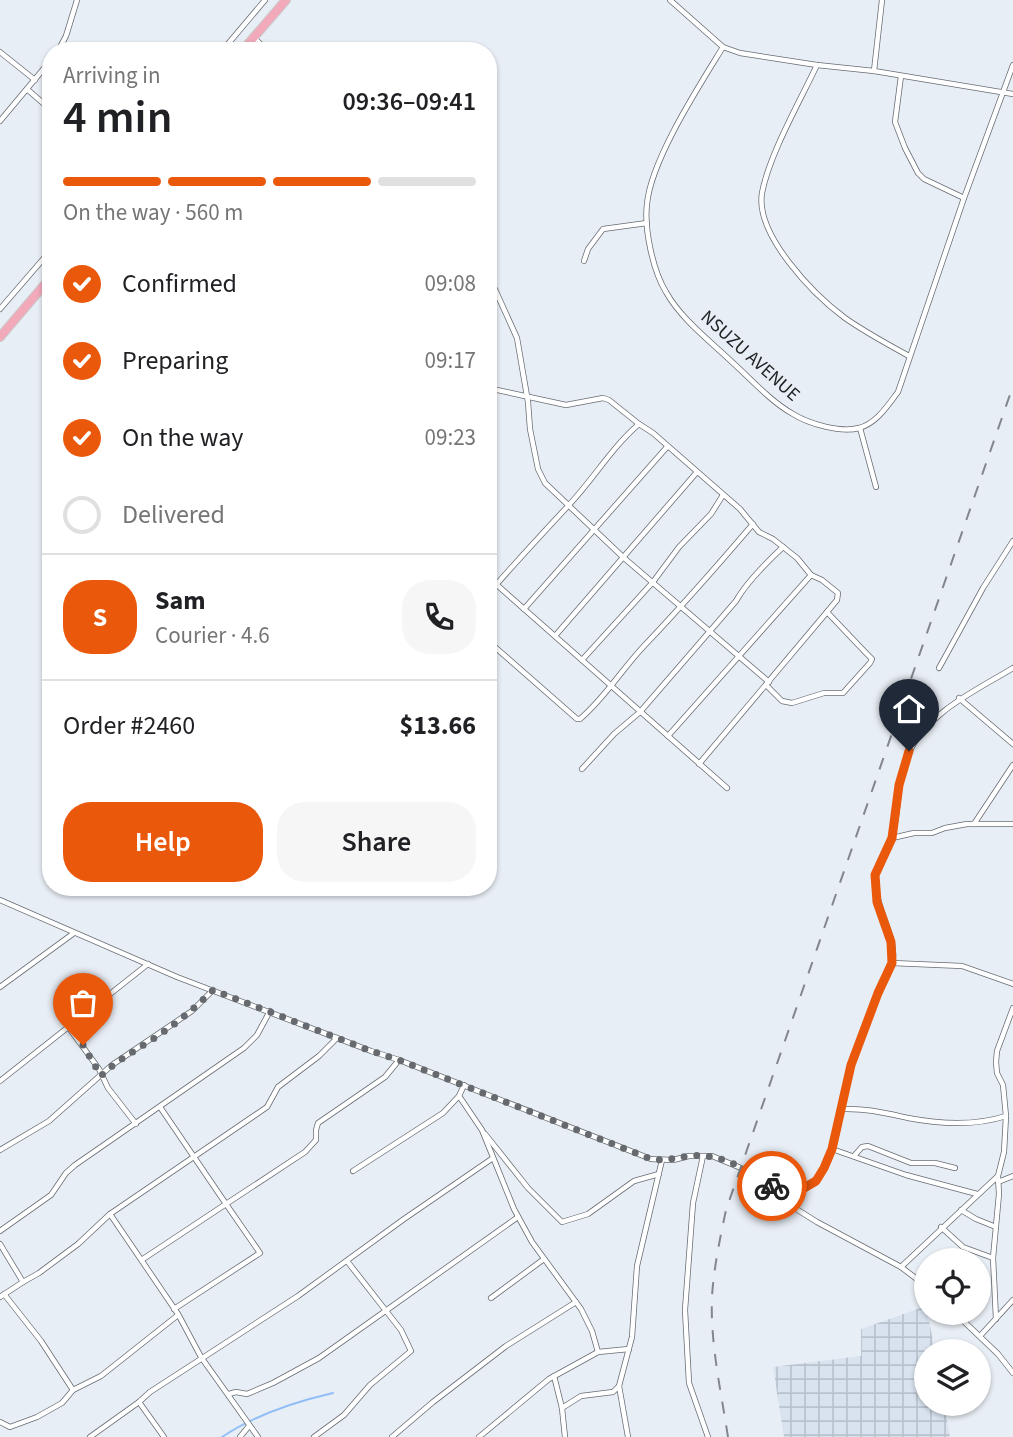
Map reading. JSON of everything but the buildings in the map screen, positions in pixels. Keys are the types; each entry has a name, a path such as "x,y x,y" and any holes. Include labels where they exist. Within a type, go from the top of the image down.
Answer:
{"main road":[{"path":"250,42 286,0"},
{"path":"0,337 42,288"}],"street":[{"path":"63,42 77,0"},
{"path":"230,42 265,0"},
{"path":"670,0 723,47 740,53 874,71 1013,94"},
{"path":"874,71 882,0"},
{"path":"253,38 258,42"},
{"name":"NSUZU AVENUE","path":"723,47 653,176 647,205 647,223 654,265 666,293 693,325 765,393 793,415 846,430 860,428"},
{"path":"0,52 35,80"},
{"path":"817,65 768,172 762,195 763,213 782,254 811,287 843,316 909,356"},
{"path":"876,487 860,428 882,412 898,392 964,198 1013,65"},
{"path":"0,121 42,71"},
{"path":"901,76 895,122 905,148 924,179 964,198"},
{"path":"28,90 42,102"},
{"path":"584,261 588,249 603,229 647,223"},
{"path":"0,309 42,260"},
{"path":"497,294 517,338 530,429 541,478 568,506 624,558 740,656 782,701 792,703 824,694 843,693 872,661 827,612"},
{"path":"497,390 566,405 603,398 609,400 697,472 759,532 783,547 811,575 838,593 837,600 699,764"},
{"path":"497,584 568,506 625,436 639,424"},
{"path":"524,609 668,447"},
{"path":"555,636 697,472"},
{"path":"582,660 653,582 680,547 711,514 723,495"},
{"path":"497,649 577,719 583,718 753,524"},
{"path":"939,668 1013,541"},
{"path":"582,769 614,734 640,712 736,601 743,587 783,547"},
{"path":"668,736 811,575"},
{"path":"497,586 727,788"},
{"path":"777,1190 790,1192 804,1188 816,1181 824,1168 832,1149 851,1065 892,963 891,942 877,902 875,883 877,867 892,838 899,785 909,751 941,714 959,698 1013,667"},
{"path":"959,698 1013,744"},
{"path":"973,825 1013,765"},
{"path":"892,838 914,833 932,833 945,828 1013,824"},
{"path":"0,900 213,990 651,1159 712,1156 741,1168 777,1190 793,1207 914,1277"},
{"path":"0,987 74,933"},
{"path":"892,963 962,966 1013,984"},
{"path":"0,1081 148,964"},
{"path":"0,1150 49,1121 123,1057 192,1011 213,990"},
{"path":"996,1319 993,1258 998,1179 1004,1152 1006,1116 1003,1085 997,1073 996,1062 997,1051 1013,1008"},
{"path":"0,1231 51,1195 75,1165 243,1048 257,1035 270,1011"},
{"path":"69,1028 108,1088 136,1124"},
{"path":"73,1390 41,1341 2,1296 78,1244 110,1214 267,1107 278,1087 319,1056 337,1038"},
{"path":"143,1259 305,1152 316,1140 318,1123 385,1077 399,1060"},
{"path":"353,1171 443,1113 459,1096 464,1085"},
{"path":"459,1096 528,1188 562,1222 588,1214 634,1181 659,1174"},
{"path":"0,1422 10,1427 19,1425 62,1403 73,1390 101,1376 176,1312 260,1253 160,1107"},
{"path":"842,1109 884,1112 948,1123 987,1122 1006,1116"},
{"path":"482,1130 518,1217 544,1259 576,1302 592,1331 598,1352"},
{"path":"855,1156 862,1147 868,1146 911,1163 935,1163 956,1168"},
{"path":"832,1149 906,1175 978,1194"},
{"path":"703,1156 693,1203 685,1318 689,1383 708,1437"},
{"path":"90,1437 150,1392 298,1296 493,1158"},
{"path":"628,1437 619,1386 634,1322 637,1266 662,1160"},
{"path":"901,1267 978,1194 998,1179 1013,1176"},
{"path":"961,1210 996,1227"},
{"path":"110,1214 143,1259 201,1357 258,1437"},
{"path":"229,1394 247,1394 295,1371 352,1336 386,1309 518,1217"},
{"path":"941,1227 963,1247 993,1258"},
{"path":"0,1244 23,1282"},
{"path":"491,1298 544,1259"},
{"path":"314,1437 344,1415 382,1373 411,1351 401,1330 347,1261"},
{"path":"980,1336 1013,1300"},
{"path":"393,1437 433,1402 506,1346 576,1302"},
{"path":"995,1306 1003,1311"},
{"path":"968,1325 1013,1373"},
{"path":"480,1437 527,1395 554,1376 598,1352 629,1349"},
{"path":"554,1376 562,1408 565,1437"},
{"path":"562,1408 582,1396 613,1392 619,1386"},
{"path":"139,1402 163,1437"},
{"path":"240,1437 248,1425"}],"shaded area":[{"path":"914,1310 914,1325 930,1325 933,1339 914,1339 914,1416 946,1416 950,1437 784,1437 773,1367 861,1356 861,1329"}],"waterway":[{"path":"222,1437 275,1410 333,1393"}],"railway":[{"path":"728,1437 712,1314 714,1274 726,1210 1013,386"}],"way so far":[{"path":"83,1045 101,1076 123,1057 192,1011 213,990 651,1159 712,1156 741,1168 772,1186"}],"route":[{"path":"772,1186 777,1190 790,1192 804,1188 816,1181 824,1168 832,1149 851,1065 892,963 891,942 877,902 875,875 892,838 899,785 909,751"}]}
